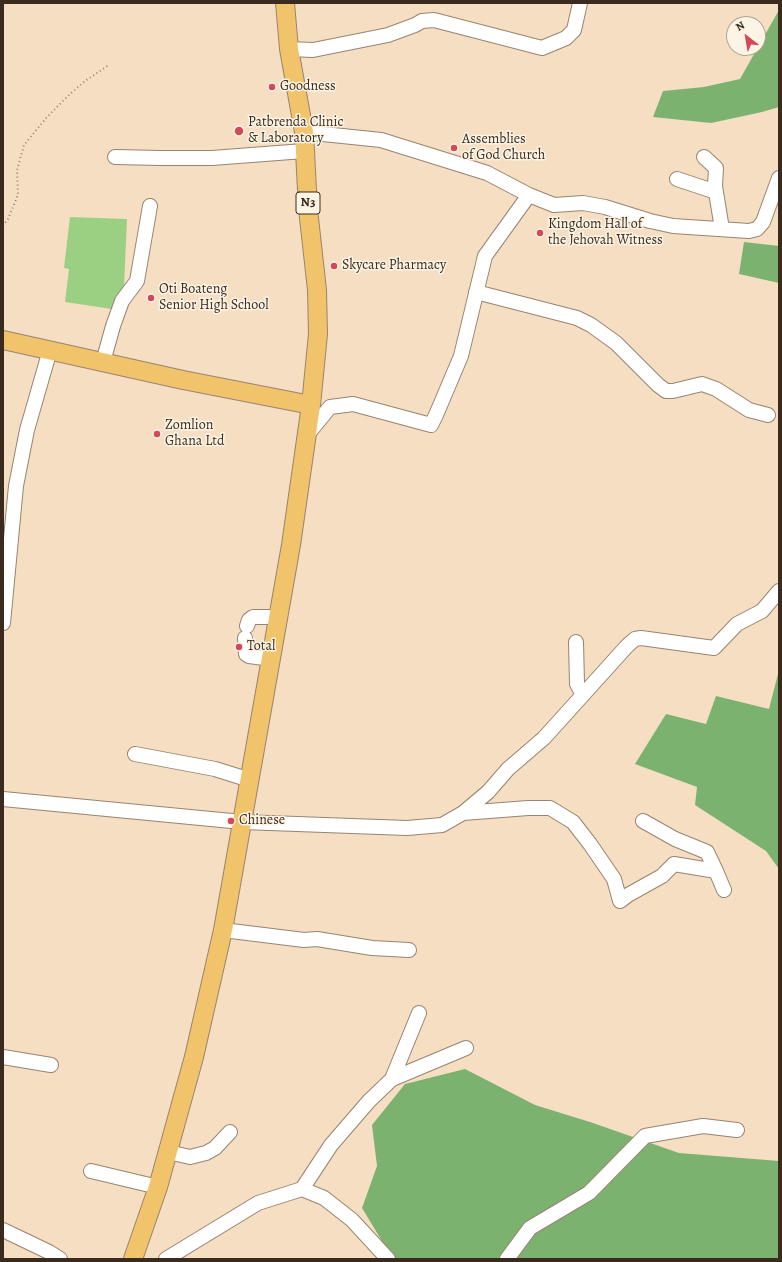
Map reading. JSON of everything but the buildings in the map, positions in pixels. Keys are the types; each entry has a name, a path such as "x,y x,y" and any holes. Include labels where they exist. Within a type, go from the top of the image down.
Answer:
{"main road":[{"name":"N3","path":"285,3 289,49 304,132 308,209 318,290 318,334 311,404"},
{"path":"3,340 183,380 311,404 291,545 272,660 223,930 194,1057 158,1187 133,1259"}],"street":[{"path":"289,49 313,50 388,34 415,25 422,21 434,20 542,48 566,38 574,30 580,3"},
{"path":"304,132 381,140 487,173 529,195 554,205 583,203 605,207 650,222 673,226 749,231 757,229 763,222 779,178"},
{"path":"115,157 212,158 304,151"},
{"path":"704,157 716,168 715,186 722,229"},
{"path":"676,179 716,192"},
{"path":"307,435 330,407 353,404 431,425 460,356 485,256 529,195"},
{"path":"103,362 122,301 137,281 150,206"},
{"path":"476,292 577,318 616,343 658,385 666,391 702,384 716,389 749,410 768,415"},
{"path":"3,623 16,486 26,430 50,350"},
{"path":"3,799 242,822 408,828 442,825 463,813 488,792 508,769 544,738 635,639 641,638 714,648 737,624 762,611 779,591"},
{"path":"272,660 249,656 246,654 246,632 249,620 252,617 279,617"},
{"path":"576,642 577,684 584,695"},
{"path":"135,754 215,769 250,780"},
{"path":"463,813 528,808 550,808 573,822 590,844 614,879 620,901 662,876 674,864 716,871"},
{"path":"643,821 675,839 707,852 724,890"},
{"path":"223,930 304,940 317,939 372,948 409,950"},
{"path":"392,1079 419,1013"},
{"path":"166,1259 258,1203 302,1189 332,1145 369,1101 392,1079 466,1048"},
{"path":"3,1057 51,1065"},
{"path":"507,1259 530,1228 589,1193 645,1136 703,1126 737,1130"},
{"path":"168,1152 190,1156 206,1153 215,1148 230,1132"},
{"path":"91,1170 158,1187"},
{"path":"302,1189 324,1198 352,1220 388,1259"},
{"path":"3,1230 49,1252 60,1259"}],"path":[{"path":"3,226 8,219 18,195 17,170 24,146 47,117 70,94 85,81 109,65"}],"green space":[{"path":"779,10 779,107 711,123 653,117 663,91 704,87 740,79 753,56 766,56 766,33"},
{"path":"70,217 127,219 124,287 112,309 65,302 69,269 64,268"},
{"path":"744,242 779,246 779,283 739,274"},
{"path":"779,670 779,869 766,851 695,805 697,787 635,764 666,714 706,724 716,696 769,709"},
{"path":"465,1069 535,1105 590,1122 679,1153 779,1161 779,1259 395,1259 388,1251 362,1208 377,1166 372,1125 405,1084"}],"place":[{"name":"Goodness","path":"272,87"},
{"name":"Patbrenda Clinic & Laboratory","path":"239,131"},
{"name":"Assemblies of God Church","path":"454,148"},
{"name":"Kingdom Hall of the Jehovah Witness","path":"540,233"},
{"name":"Skycare Pharmacy","path":"334,266"},
{"name":"Oti Boateng Senior High School","path":"151,298"},
{"name":"Zomlion Ghana Ltd","path":"157,434"},
{"name":"Total","path":"239,647"},
{"name":"Chinese","path":"231,821"}]}
